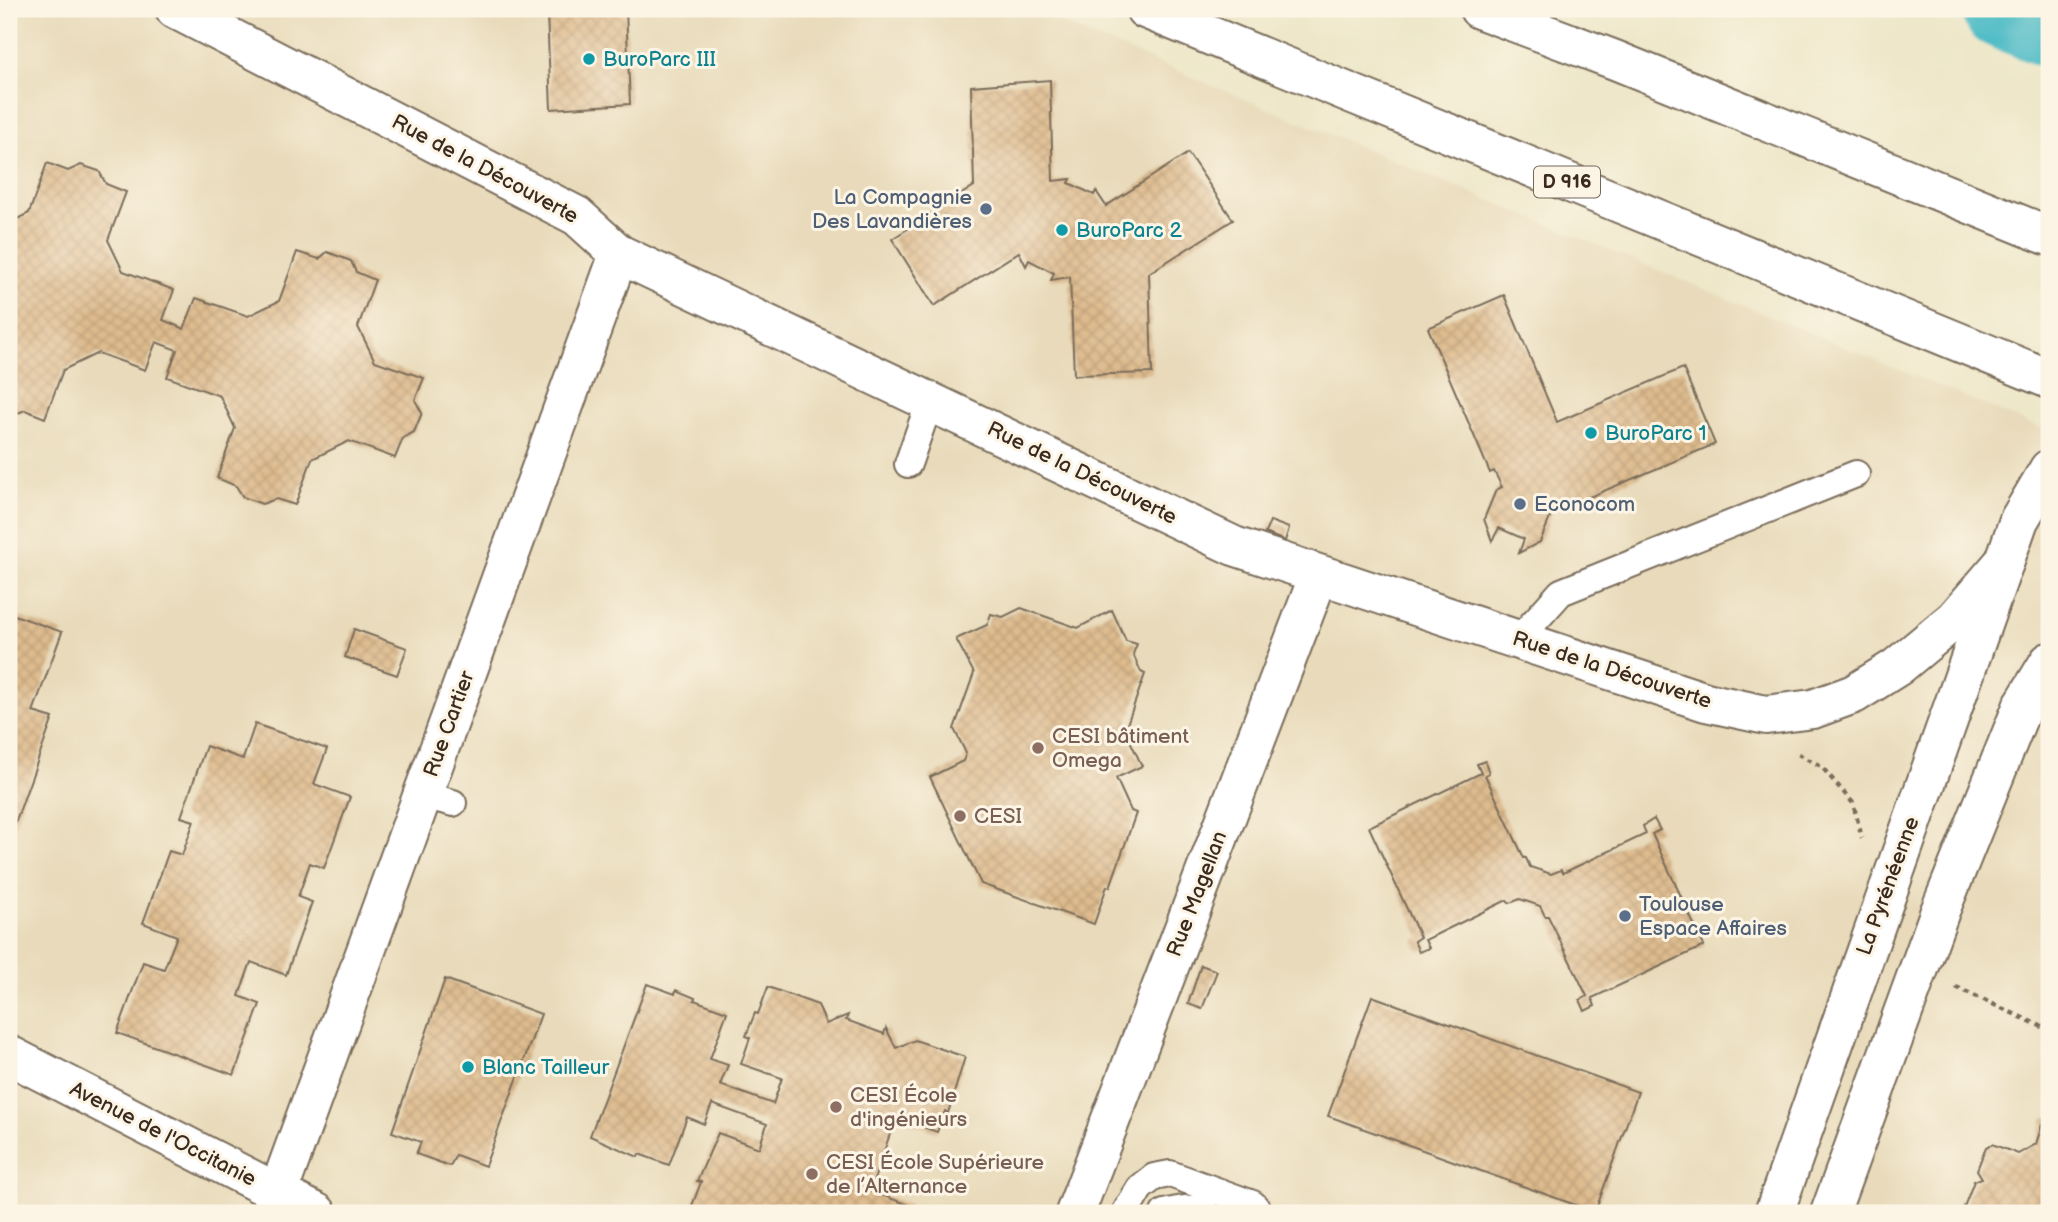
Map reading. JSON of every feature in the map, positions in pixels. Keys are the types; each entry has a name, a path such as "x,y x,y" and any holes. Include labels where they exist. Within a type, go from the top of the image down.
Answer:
{"main road":[{"name":"Rue de la Découverte","path":"175,9 577,216 619,254 1234,546 1319,575 1457,606 1517,641 1706,702 1766,715 1812,709 1854,694 1897,667 1955,619 2005,560"},
{"name":"D 916","path":"1145,9 2049,379"},
{"path":"1479,9 1615,60 2049,236"},
{"name":"Rue Cartier","path":"278,1193 438,799 619,254"},
{"name":"La Pyrénéenne","path":"1774,1213 2019,520 2049,469"},
{"name":"Rue Magellan","path":"1075,1213 1319,575"},
{"path":"1830,1213 1940,911 2023,705 2049,662"},
{"name":"Avenue de l'Occitanie","path":"9,1055 317,1213"}],"lane":[{"path":"908,464 930,401"},
{"path":"1517,641 1561,592 1856,474"},
{"path":"1125,1213 1140,1188 1154,1177 1170,1174 1253,1204 1260,1213"},
{"path":"1164,1213 1184,1208 1206,1213"}],"path":[{"path":"2041,880 2049,877"},
{"path":"1948,984 2049,1030"}],"shaded area":[{"path":"9,9 1028,9 2049,432 2049,1213 9,1213"}],"building":[{"name":"BuroParc III","path":"531,9 626,9 630,104 551,109 547,13 532,15 529,12"},
{"name":"BuroParc 2","path":"1050,80 1053,181 1071,179 1069,183 1094,195 1096,191 1106,206 1188,153 1233,220 1149,273 1152,373 1074,375 1070,277 1051,280 1054,273 1029,260 1026,266 1019,252 934,306 892,239 974,186 971,86"},
{"path":"47,163 68,171 81,165 99,171 106,184 126,192 108,240 123,271 174,290 163,320 184,329 196,298 248,316 279,301 297,252 319,259 327,252 330,253 351,261 356,272 375,280 358,327 375,361 424,378 415,400 422,413 414,432 403,438 395,458 349,441 312,459 295,505 276,499 262,504 243,497 236,486 217,478 235,428 220,396 167,377 177,350 156,342 145,370 98,353 63,370 45,418 25,410 9,414 9,223 29,213"},
{"name":"BuroParc 1","path":"1504,295 1557,422 1683,368 1715,444 1566,507 1564,503 1550,509 1552,513 1540,542 1519,553 1524,539 1499,528 1492,541 1484,519 1496,490 1502,487 1494,471 1490,473 1428,328"},
{"path":"1270,521 1289,528 1285,541 1265,533"},
{"path":"1021,608 1078,628 1112,610 1126,641 1137,644 1133,654 1141,672 1145,674 1125,730 1142,766 1116,778 1131,811 1136,813 1094,924 981,884 930,777 963,761 966,753 954,729 974,673 956,639 987,625 991,614 1003,617"},
{"path":"9,613 62,632 33,712 53,718 9,840"},
{"path":"354,629 407,648 397,675 345,657"},
{"path":"255,724 327,749 314,784 350,797 324,868 310,863 298,897 312,902 286,975 251,962 239,996 260,1004 234,1075 117,1033 143,962 164,969 177,936 143,923 169,851 182,855 194,821 181,817 206,746 243,759"},
{"path":"1485,761 1489,773 1485,775 1530,867 1551,874 1561,870 1563,873 1646,834 1643,826 1654,819 1660,830 1652,834 1704,946 1592,998 1595,1006 1585,1011 1580,1000 1587,996 1548,916 1545,916 1540,906 1520,899 1510,903 1507,900 1425,940 1429,948 1419,952 1414,941 1420,937 1369,827 1481,773 1477,764"},
{"path":"1201,965 1217,971 1202,1009 1188,1004"},
{"name":"Blanc Tailleur","path":"445,979 541,1014 485,1166 456,1155 450,1166 416,1154 421,1142 392,1132"},
{"path":"647,984 675,994 676,990 727,1012 710,1059 728,1065 720,1085 773,1104 782,1078 741,1064 750,1038 746,1036 768,987 818,1005 826,1024 848,1015 846,1020 884,1034 886,1028 896,1048 915,1040 965,1057 948,1113 945,1111 937,1132 896,1117 870,1191 909,1205 906,1213 690,1211 701,1182 697,1181 718,1133 759,1148 767,1124 712,1104 704,1124 687,1117 669,1165 639,1154 638,1157 590,1136"},
{"path":"1372,996 1638,1092 1595,1212 1328,1116"},
{"path":"2049,1116 2049,1213 1967,1213 1964,1207 1974,1181 1982,1178 1977,1170 1986,1147 1992,1144 2018,1154 2036,1144 2044,1118"}],"waterway":[{"path":"2001,9 2049,28"}],"place":[{"name":"BuroParc III","path":"589,59"},
{"name":"La Compagnie Des Lavandières","path":"986,209"},
{"name":"BuroParc 2","path":"1062,230"},
{"name":"BuroParc 1","path":"1591,433"},
{"name":"Econocom","path":"1520,504"},
{"name":"CESI bâtiment Omega","path":"1038,748"},
{"name":"CESI","path":"960,816"},
{"name":"Toulouse Espace Affaires","path":"1625,916"},
{"name":"Blanc Tailleur","path":"468,1067"},
{"name":"CESI École d'ingénieurs","path":"836,1107"},
{"name":"CESI École Supérieure de l’Alternance","path":"812,1174"}]}
